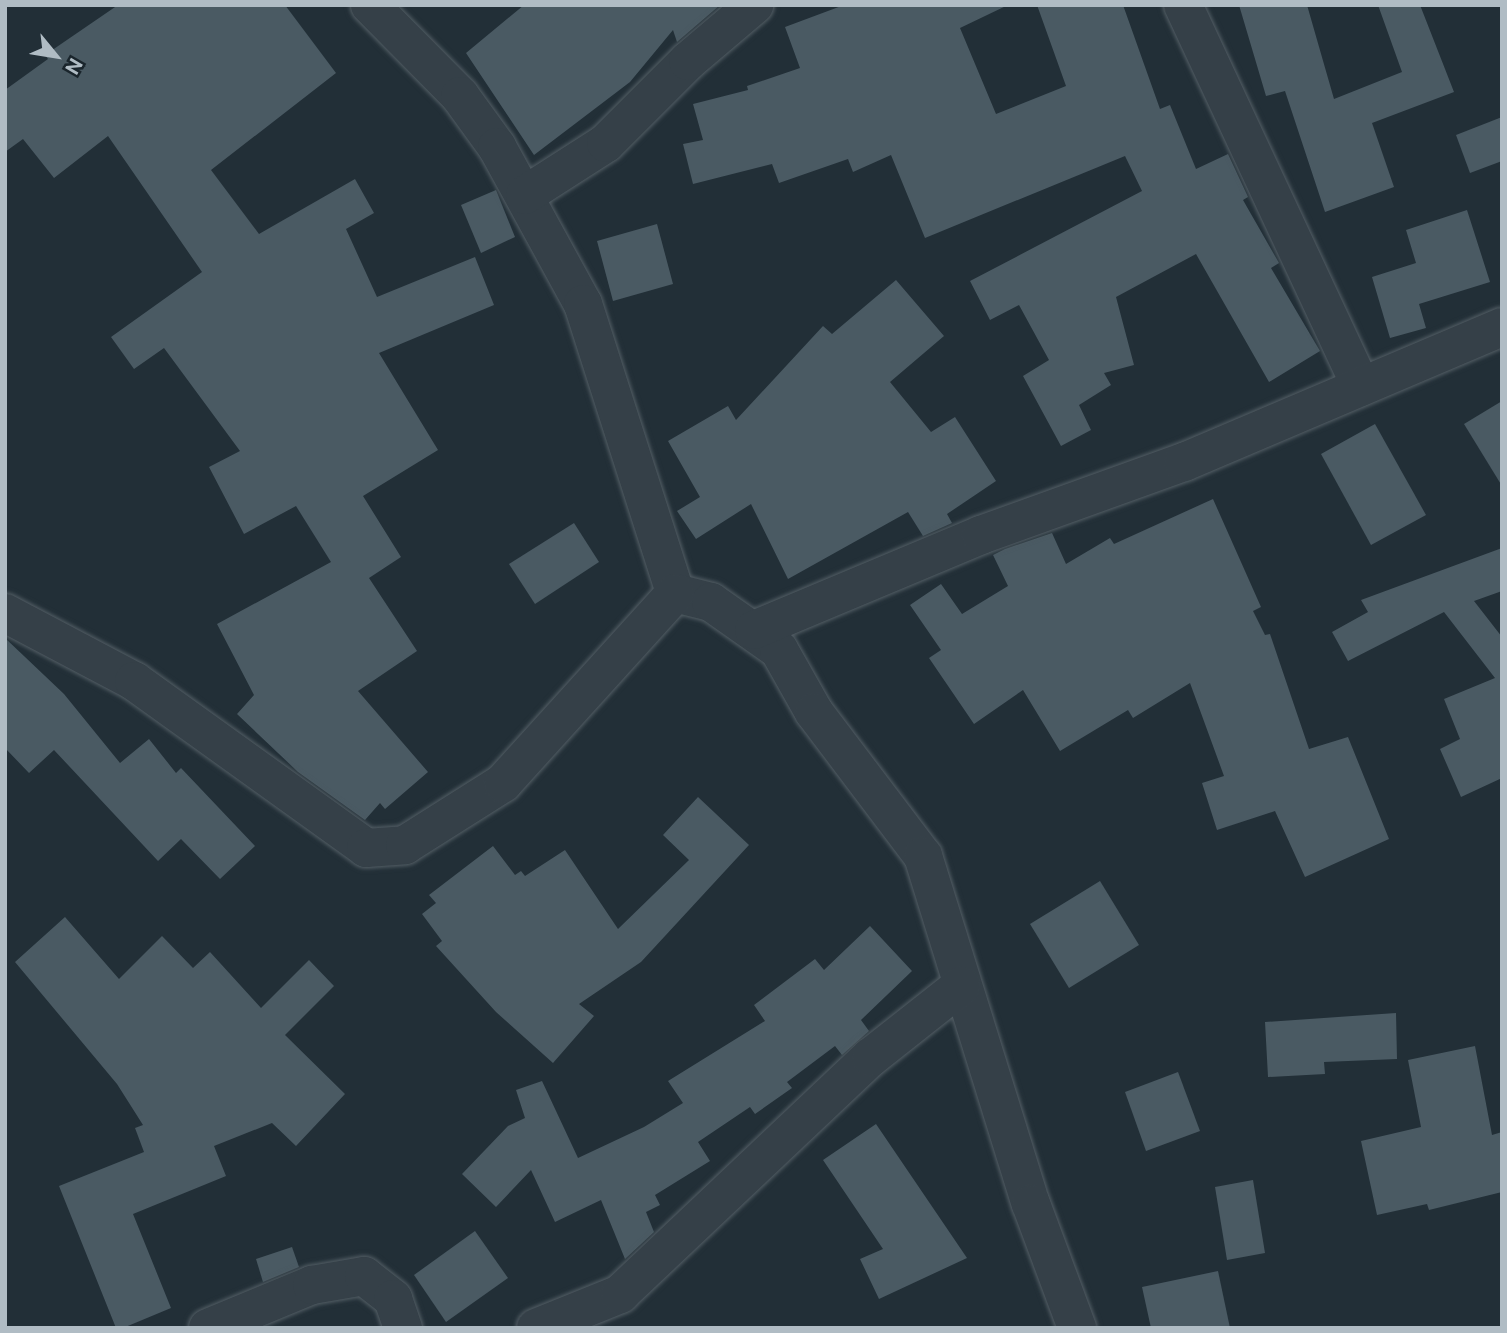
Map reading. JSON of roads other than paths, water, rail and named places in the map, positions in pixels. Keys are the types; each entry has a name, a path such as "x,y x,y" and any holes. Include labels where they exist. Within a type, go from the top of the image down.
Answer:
{"street":[{"path":"370,5 460,96 525,194 583,304 675,593"},
{"path":"525,194 606,143 688,61 754,5"},
{"path":"1184,5 1361,387"},
{"path":"754,630 981,535 1184,462 1502,327"},
{"path":"5,613 134,681 366,848 405,845 503,783 675,593"},
{"path":"675,593 710,602 754,630 779,650 814,712 923,856 961,986 1031,1204 1077,1328"},
{"path":"536,1328 620,1294 871,1057 961,986"},
{"path":"208,1328 312,1285 364,1276 393,1299 402,1328"}]}
